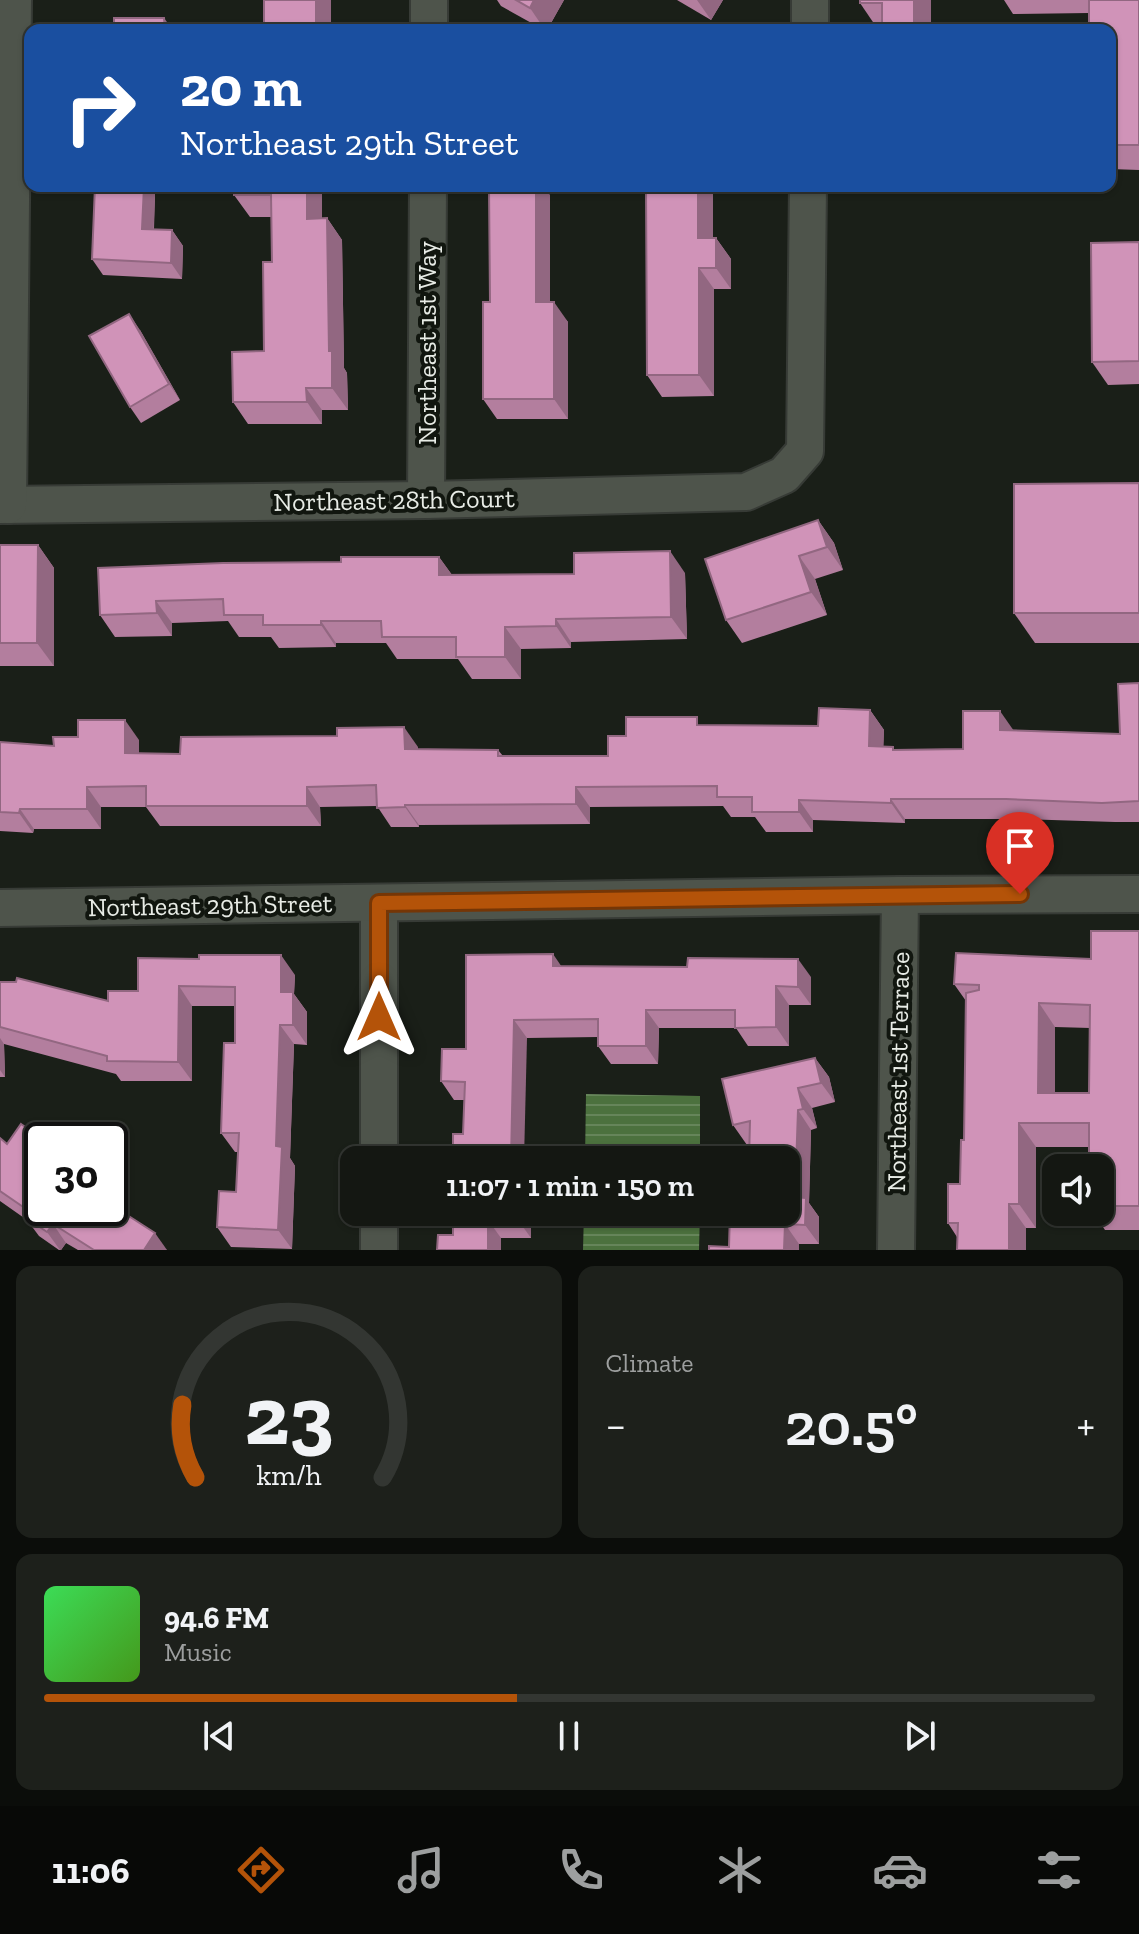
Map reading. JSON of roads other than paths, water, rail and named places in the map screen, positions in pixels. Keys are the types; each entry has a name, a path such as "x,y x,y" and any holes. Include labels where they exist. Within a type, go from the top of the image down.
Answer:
{"street":[{"path":"4,505 13,0"},
{"path":"429,0 429,24"},
{"path":"810,0 810,24"},
{"name":"Northeast 1st Way","path":"426,500 428,192"},
{"name":"Northeast 28th Court","path":"4,505 746,492 784,475 805,451 808,192"},
{"name":"Northeast 29th Street","path":"0,908 1139,894"},
{"name":"Northeast 1st Terrace","path":"896,1250 900,895"},
{"path":"379,903 379,1146"},
{"path":"379,1226 379,1250"}]}
